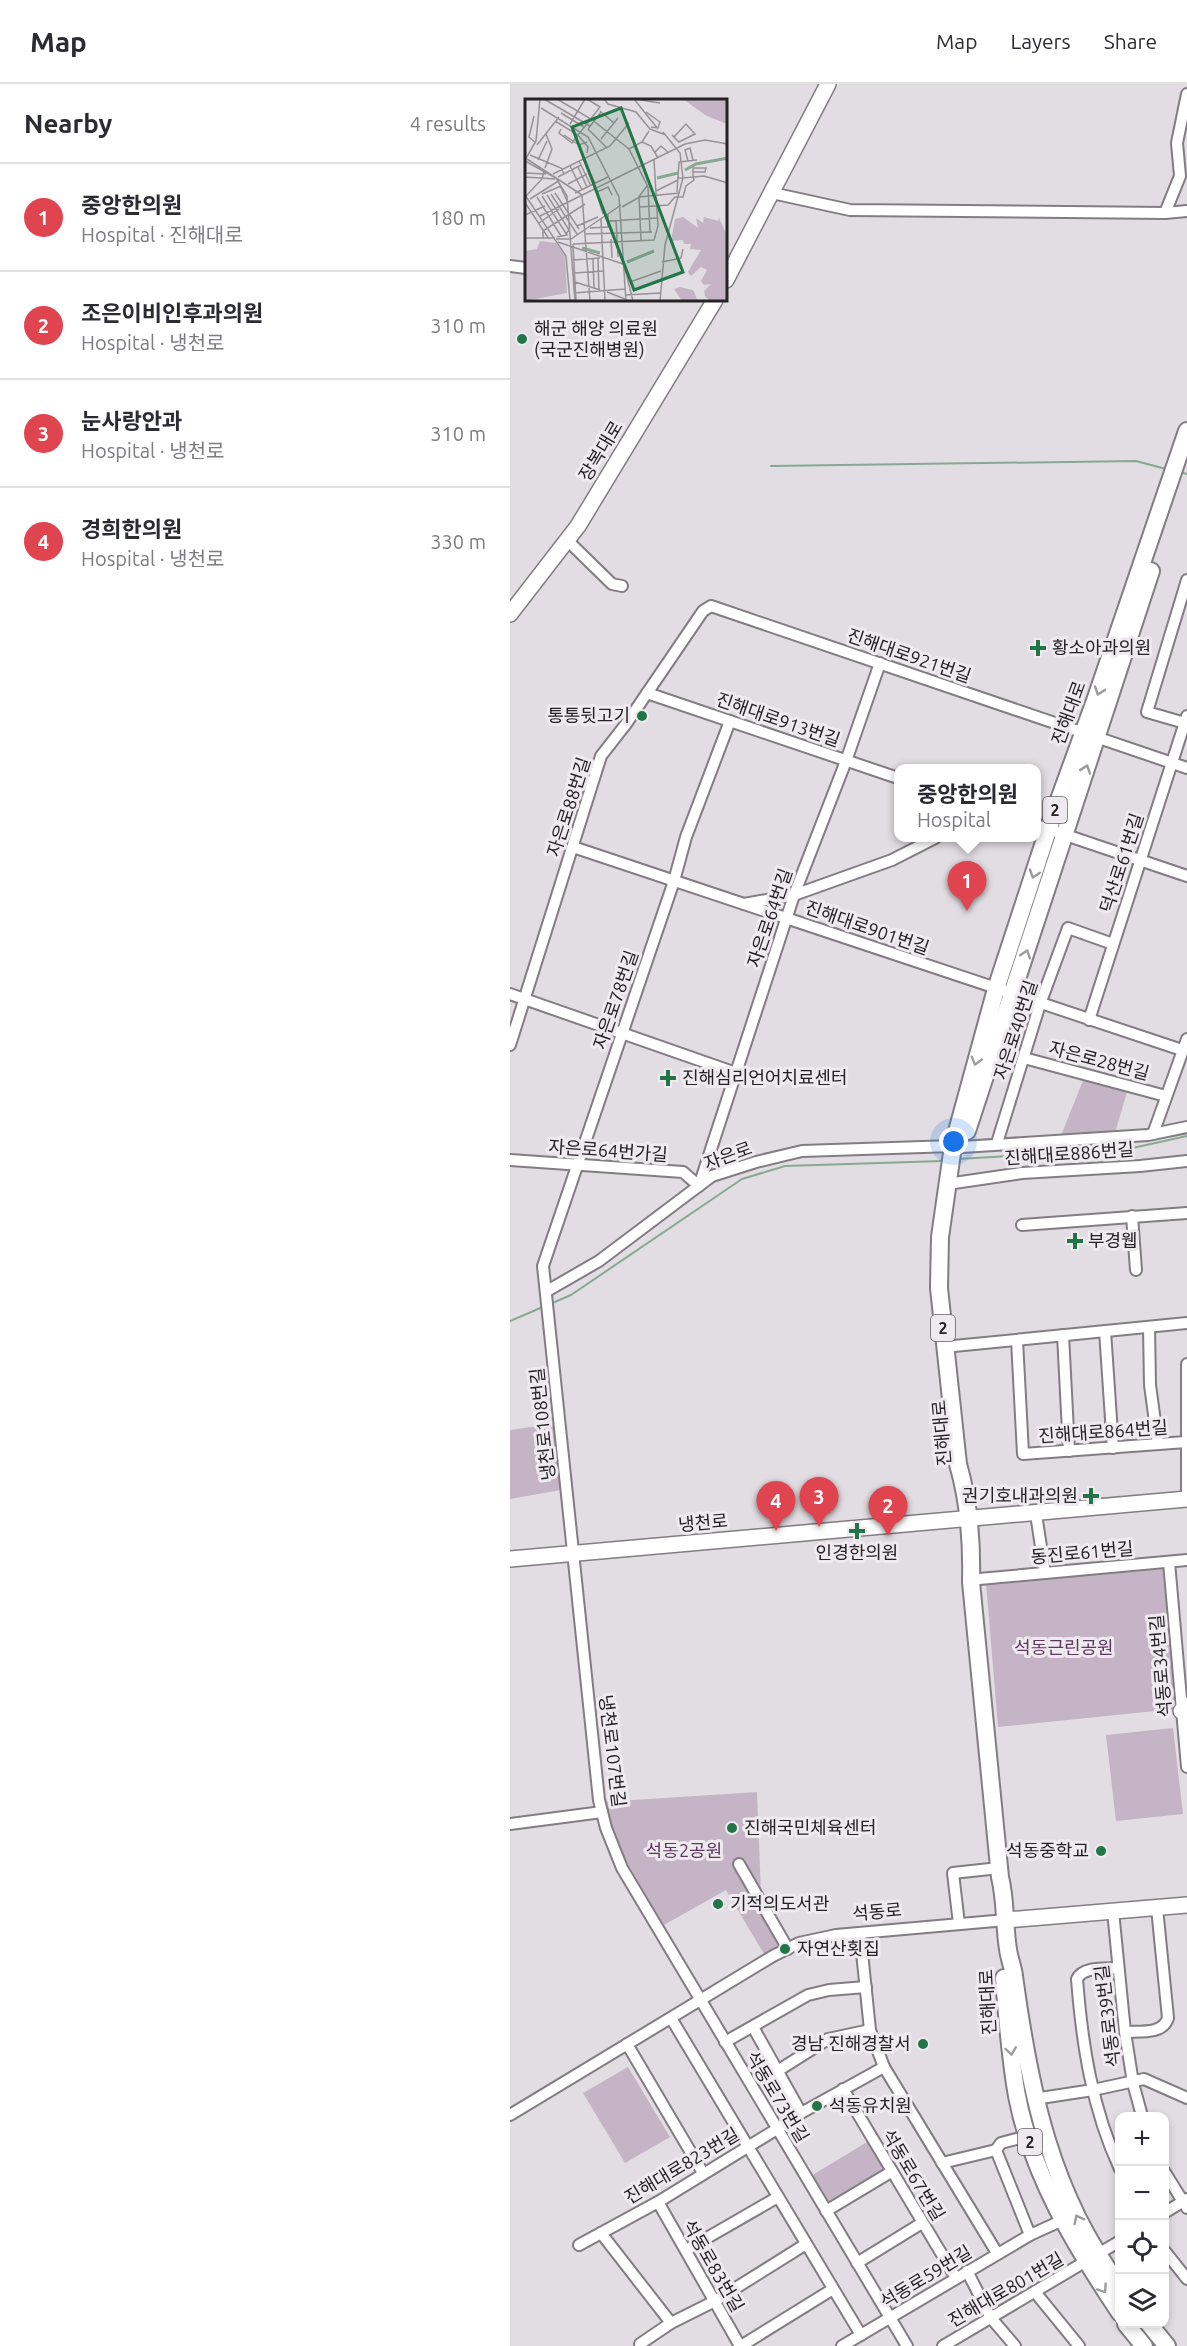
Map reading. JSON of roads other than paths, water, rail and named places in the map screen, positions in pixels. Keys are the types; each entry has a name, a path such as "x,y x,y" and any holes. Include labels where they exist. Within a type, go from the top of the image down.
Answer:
{"main road":[{"name":"진해대로","path":"957,1148 996,989 1049,830 1090,734 1178,468 1187,431"},
{"name":"진해대로","path":"957,1148 1013,995 1049,830"},
{"name":"2","path":"953,1174 957,1148"},
{"name":"진해대로","path":"953,1174 948,1287 966,1460 964,1486"},
{"name":"진해대로","path":"953,1174 940,1237 939,1288 958,1464 964,1486"},
{"name":"2","path":"964,1486 999,1868 1005,1896 1008,1951"},
{"name":"2","path":"972,1555 979,1579 1008,1876 1005,1896"},
{"name":"진해대로","path":"1008,1951 1014,1972 1020,2024 1034,2099 1058,2175 1092,2259 1115,2305"},
{"name":"진해대로","path":"1008,1951 1004,1972 1007,2024 1017,2097 1028,2136 1036,2160 1063,2220 1092,2259 1115,2282"},
{"path":"1129,2328 1144,2346"},
{"path":"1152,2328 1167,2346"}],"street":[{"path":"728,276 828,84"},
{"path":"1165,213 1180,176 1177,143 1187,94"},
{"path":"772,194 850,210 1165,213 1187,211"},
{"path":"510,266 525,268"},
{"name":"장복대로","path":"510,614 567,540 604,486 714,302"},
{"path":"567,540 612,584 622,586"},
{"path":"1186,720 1147,712 1187,580"},
{"name":"진해대로921번길","path":"711,606 1187,768"},
{"name":"자은로88번길","path":"510,1045 601,756 702,611 711,606"},
{"name":"자은로64번길","path":"699,1186 786,918 846,761 880,663"},
{"name":"진해대로913번길","path":"647,693 894,777"},
{"name":"덕산로61번길","path":"1089,1020 1186,720"},
{"name":"자은로78번길","path":"547,1291 543,1266 674,881 686,837 730,721"},
{"path":"1049,830 1187,876"},
{"path":"742,904 794,895 892,860 926,842"},
{"name":"진해대로901번길","path":"573,847 1182,1050"},
{"name":"자은로40번길","path":"997,1143 1040,1004 1068,928 1113,944"},
{"path":"510,994 736,1073"},
{"name":"자은로28번길","path":"1153,1134 1187,1038"},
{"name":"자은로28번길","path":"1024,1058 1166,1096"},
{"name":"자은로","path":"547,1291 598,1261 712,1176 756,1162 802,1151 957,1148 997,1143 1153,1134 1187,1128"},
{"name":"자은로64번가길","path":"510,1161 682,1172 699,1186"},
{"name":"진해대로886번길","path":"953,1174 1022,1173 1187,1161"},
{"path":"1022,1225 1187,1212"},
{"path":"1132,1216 1136,1270"},
{"name":"냉천로108번길","path":"547,1291 573,1554"},
{"path":"954,1346 1187,1323"},
{"path":"1149,1327 1150,1385 1158,1444"},
{"path":"1105,1331 1113,1448"},
{"path":"1063,1335 1069,1451"},
{"name":"진해대로864번길","path":"1017,1340 1023,1454 1186,1442"},
{"path":"1187,1364 1187,1499"},
{"name":"냉천로","path":"510,1559 1187,1499"},
{"path":"1036,1514 1045,1573"},
{"name":"냉천로107번길","path":"573,1554 602,1812 606,1828 622,1868 699,2000"},
{"name":"동진로61번길","path":"979,1579 1187,1560"},
{"name":"석동로34번길","path":"1169,1562 1184,1708 1187,1767"},
{"path":"510,1824 602,1812"},
{"path":"739,1864 788,1948"},
{"path":"959,1924 953,1873 999,1868"},
{"name":"석동로","path":"510,2115 788,1948 814,1939 860,1932 1187,1905"},
{"path":"1125,2032 1159,2030 1167,2024 1157,1908"},
{"name":"석동로39번길","path":"1113,1911 1125,2032 1133,2083 1141,2112"},
{"name":"석동로59번길","path":"842,2346 997,2253 884,2067 870,2030 860,1932"},
{"path":"1118,1968 1088,1970 1079,1974 1077,1979 1081,2032 1093,2090 1101,2122 1118,2166"},
{"path":"725,2042 808,1995 829,1990 866,1988"},
{"name":"석동로73번길","path":"699,2000 907,2346"},
{"path":"670,2018 861,2335"},
{"path":"753,2028 801,2113"},
{"path":"778,2070 828,2039 870,2030"},
{"path":"627,2044 703,2174"},
{"name":"진해대로823번길","path":"579,2245 658,2202 801,2113 884,2067"},
{"path":"1034,2099 1133,2083 1144,2079 1187,2097"},
{"name":"석동로67번길","path":"843,2089 956,2278"},
{"path":"942,2163 996,2150 1001,2143 1028,2136"},
{"path":"996,2150 1030,2235"},
{"path":"826,2211 891,2172"},
{"path":"1169,2178 1186,2203 1169,2210"},
{"path":"686,2250 778,2197"},
{"name":"석동로83번길","path":"658,2202 741,2346"},
{"path":"997,2253 1063,2220"},
{"path":"857,2263 922,2223"},
{"path":"601,2233 671,2323"},
{"path":"640,2344 671,2323 715,2301 806,2244"},
{"name":"진해대로801번길","path":"943,2346 1115,2244"},
{"path":"1169,2256 1187,2279"},
{"path":"967,2271 992,2318 1014,2346"},
{"path":"741,2346 833,2289"},
{"path":"1035,2292 1079,2346"}],"waterway":[{"path":"771,466 1136,461 1166,469"},
{"path":"1180,472 1187,474"},
{"path":"958,1159 1128,1149 1187,1136"},
{"path":"550,1304 571,1295 742,1179 785,1166 943,1161"},
{"path":"510,1321 545,1306"}],"place":[{"name":"해군 해양 의료원 (국군진해병원)","path":"522,339"},
{"name":"황소아과의원","path":"1038,648"},
{"name":"통통뒷고기","path":"642,716"},
{"name":"중앙한의원","path":"967,911"},
{"name":"진해심리언어치료센터","path":"668,1078"},
{"name":"부경웹","path":"1075,1241"},
{"name":"권기호내과의원","path":"1091,1496"},
{"name":"눈사랑안과","path":"819,1527"},
{"name":"경희한의원","path":"776,1531"},
{"name":"인경한의원","path":"857,1531"},
{"name":"조은이비인후과의원","path":"888,1536"},
{"name":"진해국민체육센터","path":"732,1828"},
{"name":"석동중학교","path":"1101,1851"},
{"name":"기적의도서관","path":"718,1904"},
{"name":"자연산횟집","path":"785,1949"},
{"name":"경남 진해경찰서","path":"923,2044"},
{"name":"석동유치원","path":"817,2106"}],"park label":[{"name":"석동근린공원","path":"1064,1648"},
{"name":"석동2공원","path":"684,1851"}]}
